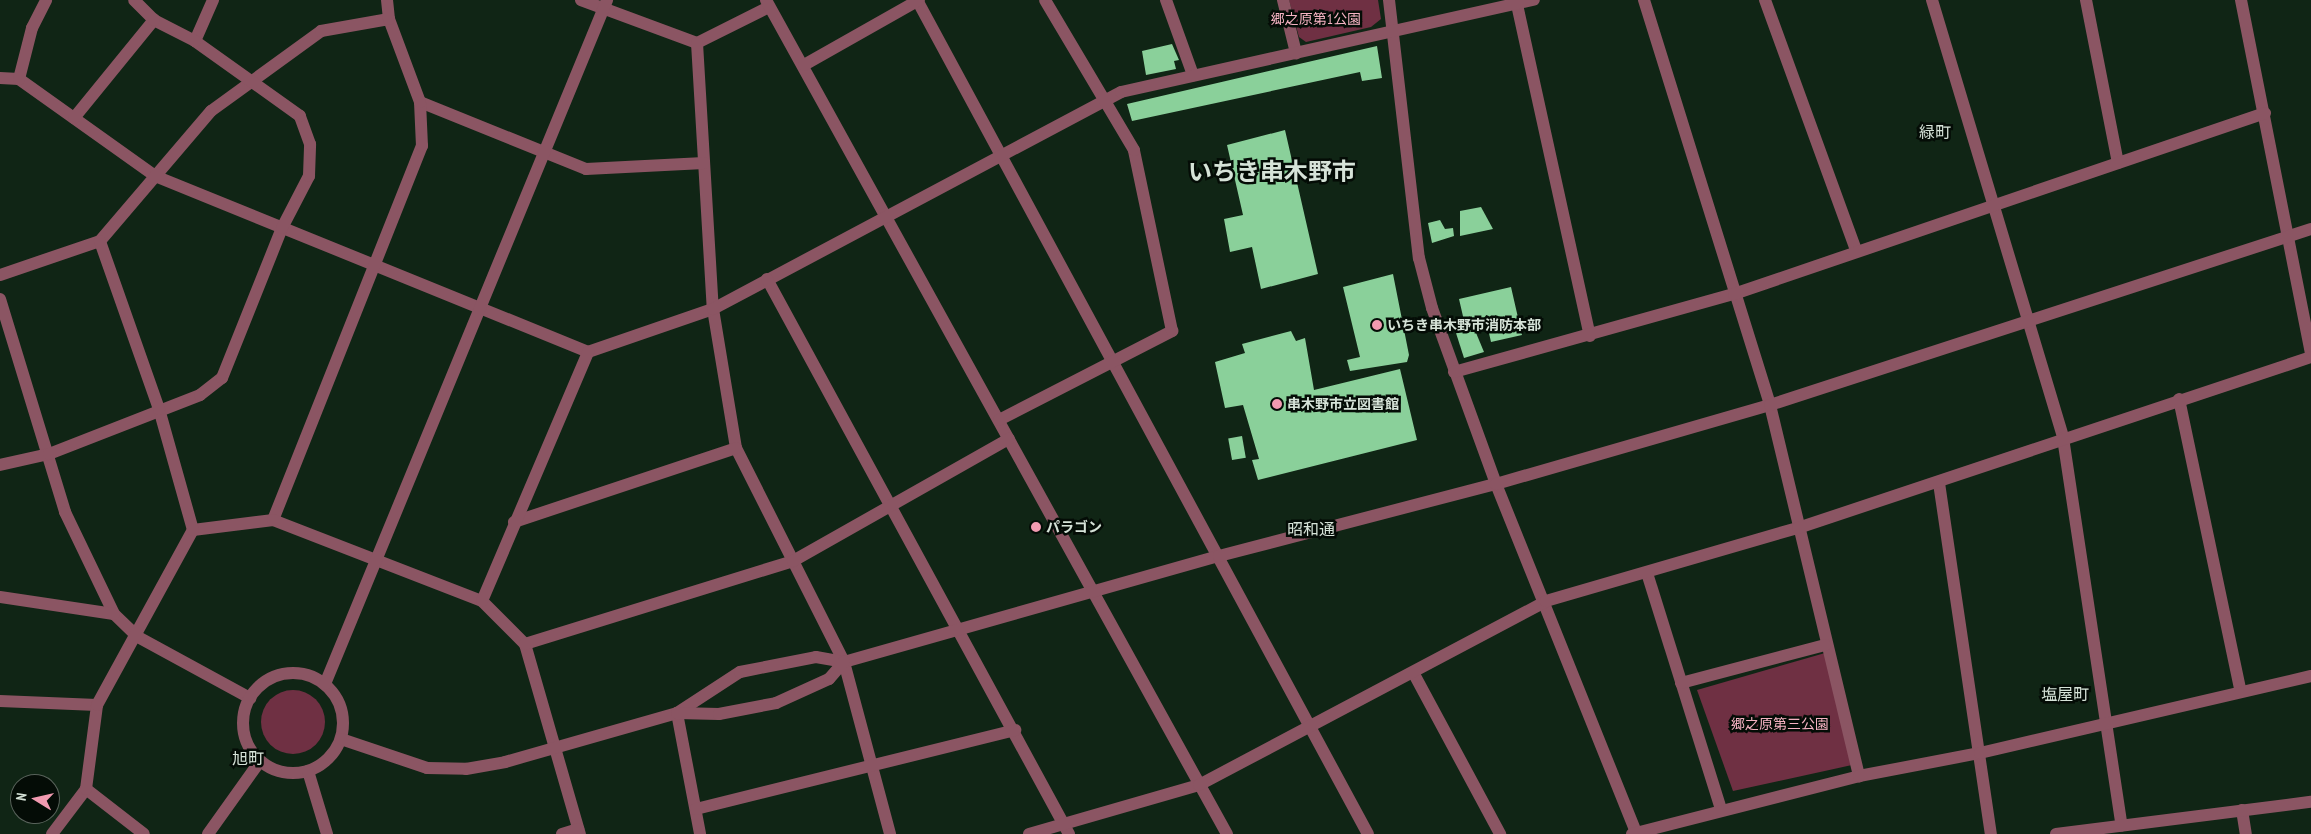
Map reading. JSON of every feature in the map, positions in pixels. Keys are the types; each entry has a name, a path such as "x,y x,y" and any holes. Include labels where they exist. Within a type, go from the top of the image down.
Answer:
{"street":[{"path":"19,80 32,28 46,0"},
{"path":"0,465 49,454 159,409 200,395 222,378 282,228 309,176 310,144 300,116 195,42 154,20 134,0"},
{"path":"195,42 213,0"},
{"path":"273,520 422,146 420,102 389,19 387,0"},
{"path":"582,0 605,4 697,43"},
{"path":"804,65 918,0 1368,834"},
{"path":"999,420 1172,331 1134,150 1101,101 1044,0"},
{"path":"1166,0 1193,75"},
{"path":"1283,0 1296,53"},
{"path":"1389,0 1395,32 1419,258 1454,372 1496,484 1546,601 1635,833 1721,809 1859,776 1980,753 2311,676"},
{"path":"0,78 19,80 155,176 588,352 713,309 885,215 1101,101 1193,75 1395,32 1517,2 1534,0"},
{"path":"1644,0 1770,405 1825,645 1859,776"},
{"path":"1766,0 1856,250"},
{"path":"1932,0 2026,323 2063,438 2122,826"},
{"path":"2086,0 2118,163"},
{"path":"1029,834 1062,822 1199,785 1414,674 1546,601 1798,528 1939,483 2063,438 2311,356 2242,0"},
{"path":"1517,2 1590,336"},
{"path":"325,684 482,309 605,4"},
{"path":"697,43 767,4 804,65 1227,834"},
{"path":"0,275 100,241 211,111 320,32 389,19"},
{"path":"74,118 154,20"},
{"path":"697,43 713,309 736,448 844,662 875,768 890,834"},
{"path":"420,102 586,169 704,163"},
{"path":"1454,372 1590,336 1734,294 1856,250 1993,206 2264,113"},
{"path":"677,713 740,672 816,658 844,662 1219,556 1496,484 1770,405 2311,229"},
{"path":"52,834 86,789 97,706 138,637 193,530 159,409 100,241"},
{"path":"767,279 958,630 1015,730 1069,834"},
{"path":"0,299 49,454 65,512 114,614 138,637 250,698"},
{"path":"482,601 514,522 588,352"},
{"path":"2179,399 2242,692"},
{"path":"525,644 792,561 892,508 1009,439"},
{"path":"514,522 736,448"},
{"path":"1939,483 1991,834"},
{"path":"193,530 273,520 377,563 482,601 525,644 579,832 562,834"},
{"path":"1647,573 1721,809"},
{"path":"0,597 114,614"},
{"path":"1681,683 1825,645"},
{"path":"340,739 428,768 466,769 505,762 554,745 677,713 719,714 776,703 829,679 844,662"},
{"path":"1414,674 1500,834"},
{"path":"284,675 310,676 325,684 341,710 340,739 333,753 308,771 283,772 260,761 244,732 250,698 261,685 284,675"},
{"path":"0,701 97,706"},
{"path":"677,713 700,834"},
{"path":"696,809 875,768 1015,730"},
{"path":"208,834 260,761"},
{"path":"308,771 327,834"},
{"path":"86,789 144,834"},
{"path":"2056,834 2311,802"},
{"path":"2242,810 2246,834"}],"green space":[{"name":"郷之原第1公園","path":"1289,0 1378,0 1381,19 1371,27 1306,42 1299,37"},
{"name":"郷之原第三公園","path":"1825,653 1852,765 1733,791 1697,690"},
{"path":"293,690 311,695 316,699 320,704 325,722 320,740 316,745 311,749 293,754 275,749 270,745 266,740 261,722 266,704 270,699 275,695"}],"building":[{"path":"1172,44 1179,60 1174,61 1176,69 1146,75 1142,51"},
{"path":"1377,46 1382,78 1362,81 1360,72 1132,121 1127,104"},
{"path":"1285,130 1318,274 1261,289 1252,247 1230,252 1224,219 1243,215 1227,145"},
{"path":"1481,207 1493,229 1460,236 1460,211"},
{"path":"1440,220 1445,229 1453,228 1454,236 1432,243 1428,223"},
{"name":"いちき串木野市消防本部","path":"1393,274 1409,355 1407,362 1350,371 1347,360 1360,357 1343,287"},
{"path":"1511,287 1522,335 1491,342 1486,320 1465,325 1459,299"},
{"path":"1474,328 1484,352 1464,358 1456,333"},
{"path":"1291,331 1296,341 1305,338 1314,390 1400,369 1417,440 1258,480 1252,460 1259,459 1243,405 1225,408 1215,362 1245,353 1242,344"},
{"path":"1242,436 1246,458 1232,460 1228,438"}],"place":[{"name":"いちき串木野市消防本部","path":"1377,325"},
{"name":"串木野市立図書館","path":"1277,404"},
{"name":"パラゴン","path":"1036,527"}],"district":[{"name":"緑町","path":"1935,132"},
{"name":"いちき串木野市","path":"1272,172"},
{"name":"昭和通","path":"1311,529"},
{"name":"塩屋町","path":"2065,694"},
{"name":"旭町","path":"248,758"}]}
